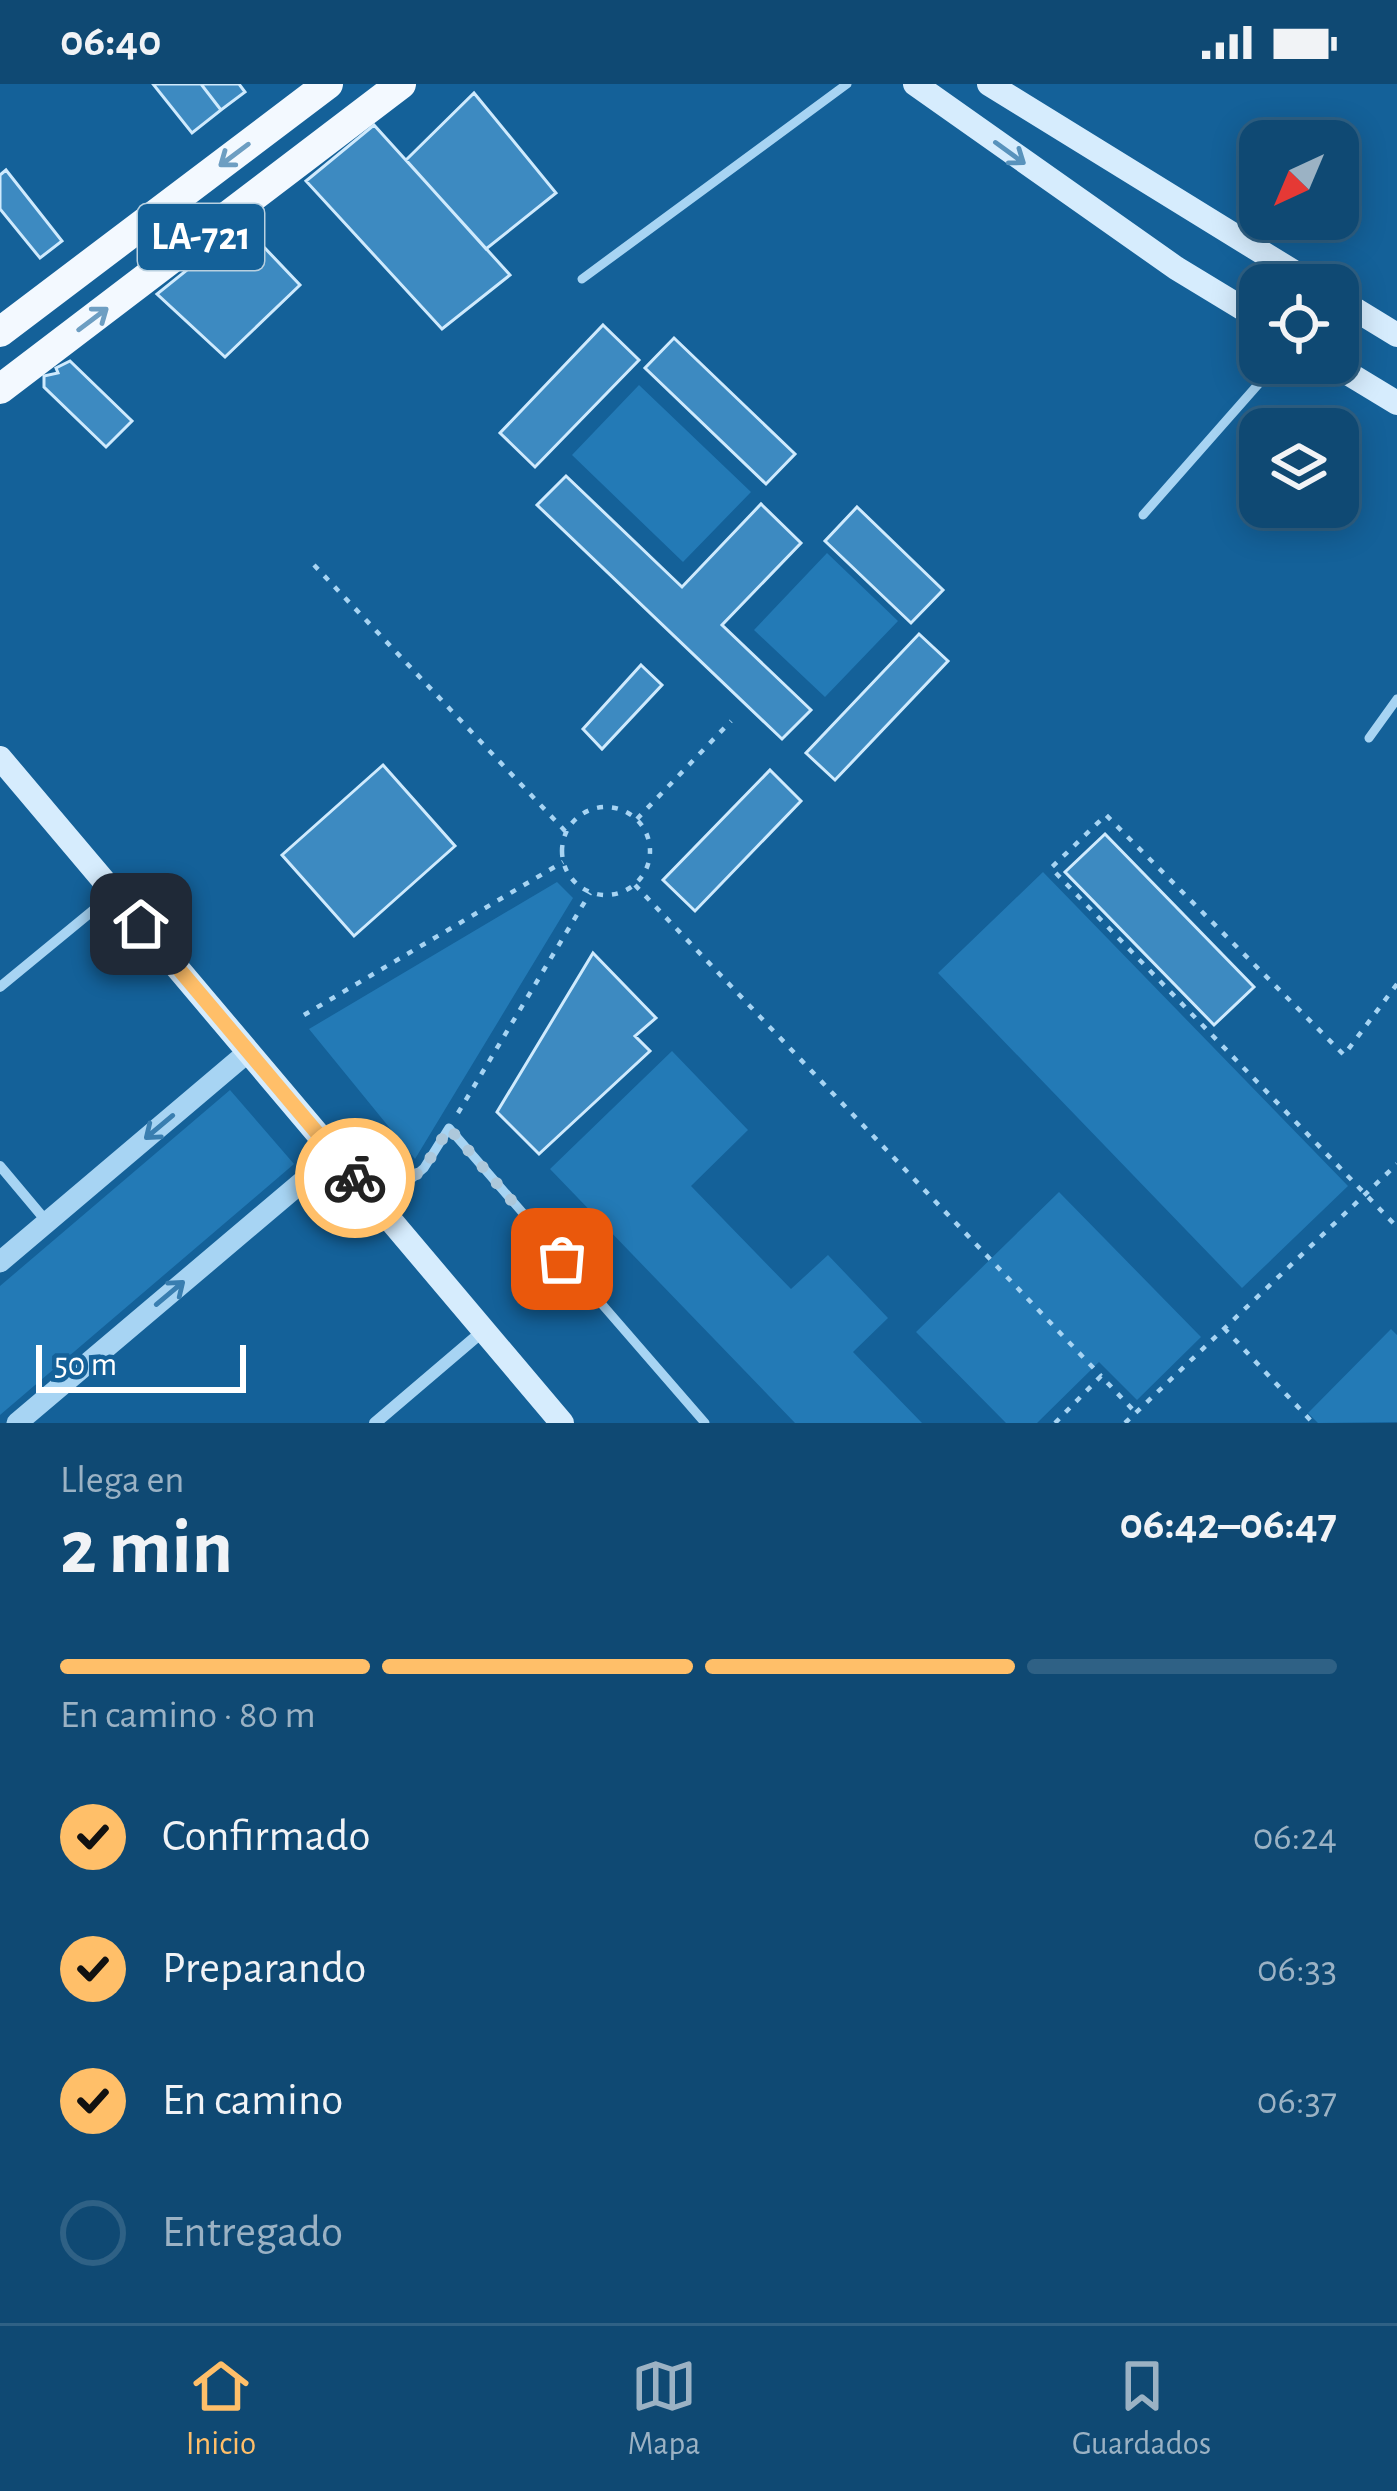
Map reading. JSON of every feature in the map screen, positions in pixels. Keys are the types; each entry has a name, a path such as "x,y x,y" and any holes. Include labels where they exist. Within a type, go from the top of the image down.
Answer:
{"main road":[{"name":"LA-721","path":"0,332 328,84"},
{"name":"LA-721","path":"0,389 401,84"},
{"path":"915,84 1064,191 1239,306"},
{"path":"988,84 1281,264"},
{"path":"1359,312 1397,335"},
{"path":"1359,380 1397,404"},
{"path":"0,758 562,1423"}],"street":[{"path":"0,987 114,892"},
{"path":"0,1262 248,1052"},
{"path":"17,1423 335,1154"},
{"path":"0,1166 47,1222"},
{"path":"375,1423 484,1330"}],"lane":[{"path":"582,279 847,84"},
{"path":"1142,515 1258,384"},
{"path":"1369,738 1397,699"},
{"path":"379,1206 424,1168 449,1128 705,1423"}],"path":[{"path":"314,565 566,832"},
{"path":"637,819 731,722"},
{"path":"602,806 637,819 650,839 651,854 635,885 617,895 590,893 578,886 563,862 566,832 587,810 602,806"},
{"path":"1397,984 1344,1055 1106,815 1052,868 1397,1227"},
{"path":"304,1015 563,862"},
{"path":"635,885 1136,1413"},
{"path":"449,1128 590,893"},
{"path":"1125,1423 1397,1163"},
{"path":"1224,1328 1313,1423"},
{"path":"1055,1423 1101,1376"}],"shaded area":[{"path":"639,385 751,492 683,562 572,455"},
{"path":"827,553 898,621 825,697 754,630"},
{"path":"1043,872 1348,1186 1242,1288 938,973"},
{"path":"557,882 573,898 415,1159 309,1029"},
{"path":"672,1051 748,1130 691,1186 791,1289 828,1255 888,1318 853,1352 922,1423 795,1423 550,1169"},
{"path":"230,1090 294,1164 0,1415 0,1286"},
{"path":"1059,1192 1201,1337 1137,1400 1099,1362 1037,1423 1006,1423 916,1332"},
{"path":"1391,1329 1397,1335 1397,1422 1318,1423 1308,1413"}],"building":[{"path":"153,84 201,84 221,110 192,133"},
{"path":"201,84 239,84 245,92 221,110"},
{"path":"474,93 556,193 486,249 406,160"},
{"path":"374,125 510,275 442,329 306,181"},
{"path":"6,170 62,241 40,258 0,209 0,175"},
{"path":"243,225 300,285 225,357 157,294"},
{"path":"603,325 639,360 535,467 500,433"},
{"path":"674,338 795,454 766,484 645,368"},
{"path":"70,361 132,421 106,447 44,387 44,376 58,373 56,368"},
{"path":"566,476 682,587 761,504 801,543 722,625 811,710 782,739 537,505"},
{"path":"857,507 943,590 911,623 825,541"},
{"path":"919,634 948,661 835,780 806,753"},
{"path":"641,665 662,685 602,749 583,729"},
{"path":"383,765 455,846 354,936 282,855"},
{"path":"770,770 801,801 695,911 663,880"},
{"path":"1105,834 1254,987 1214,1025 1065,872"},
{"path":"593,953 656,1018 635,1036 650,1051 539,1154 497,1112"}],"way so far":[{"path":"355,1178 379,1206 424,1168 449,1128 562,1259"}],"route":[{"path":"141,924 355,1178"}]}
